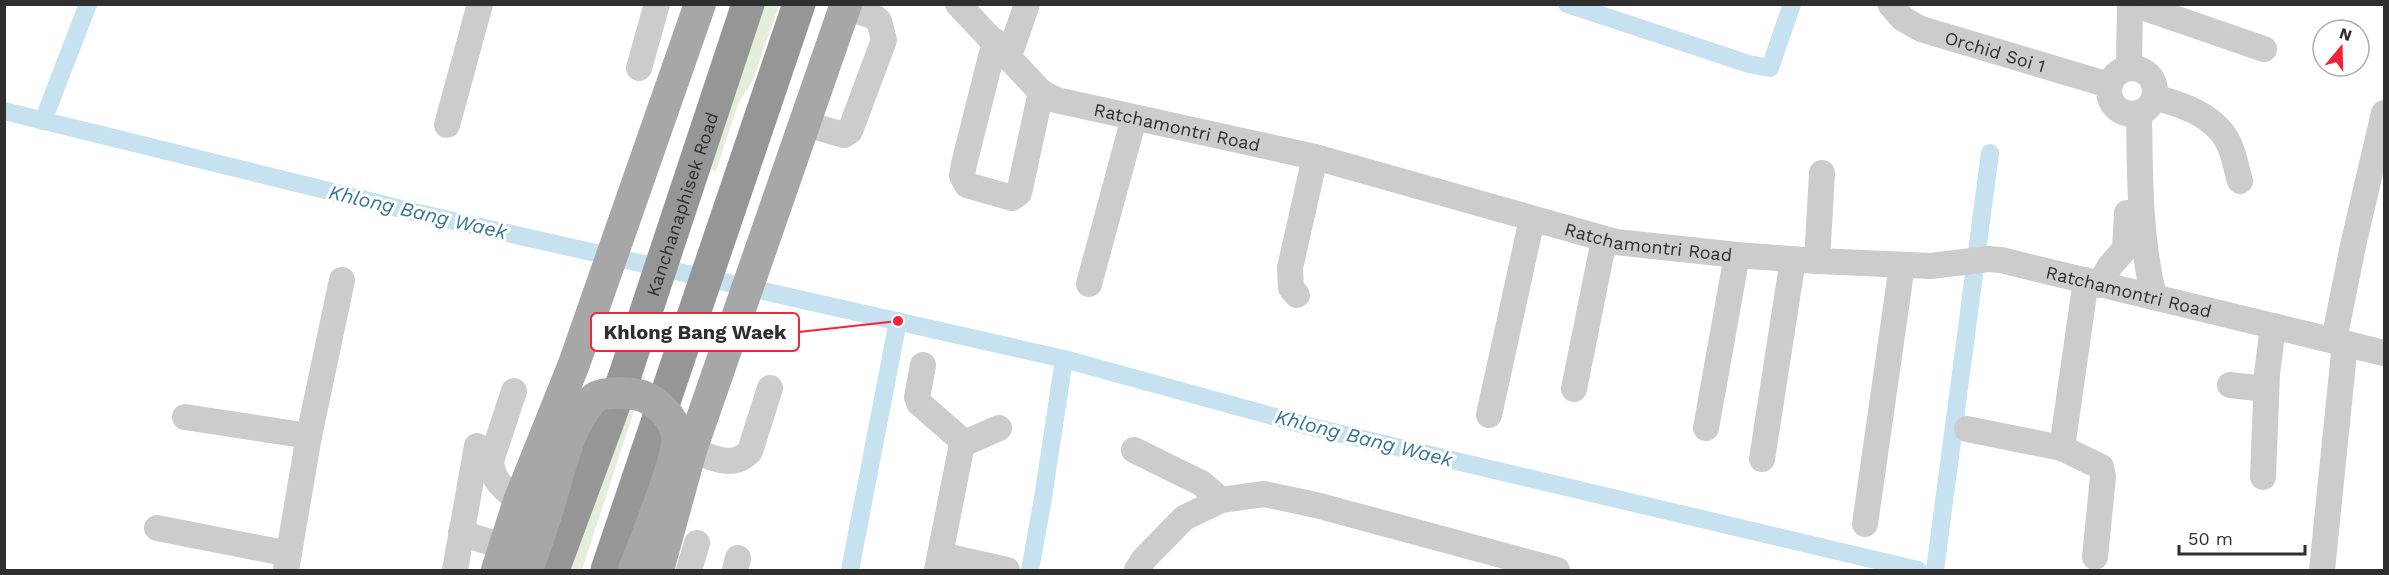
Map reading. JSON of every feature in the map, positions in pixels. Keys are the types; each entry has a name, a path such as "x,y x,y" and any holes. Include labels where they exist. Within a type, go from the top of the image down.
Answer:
{"highway":[{"name":"Kanchanaphisek Road","path":"553,570 625,375 748,4"},
{"path":"607,570 799,4"}],"main road":[{"path":"501,559 519,501 574,364 700,4"},
{"path":"658,570 691,450 846,6"},
{"path":"527,570 540,537 568,441 578,417 593,398 618,392 643,396 659,407 670,419 677,437 670,469 634,570"}],"street":[{"path":"447,125 480,4"},
{"path":"639,68 657,4"},
{"name":"Ratchamontri Road","path":"957,4 1002,48 1041,92 1056,100 1315,157 1604,240 1805,260 1931,266 1988,259 2012,262 2385,352"},
{"path":"1027,4 1002,48 964,164 962,176 968,185 1012,198 1019,193 1041,92"},
{"name":"Orchid Soi 1","path":"1890,4 1903,19 1922,29 2109,84"},
{"path":"2129,67 2132,4 2264,49"},
{"path":"806,124 844,135 850,131 884,40 879,21 873,15 846,6"},
{"path":"2154,297 2135,252 2141,199 2139,107 2156,88 2147,72 2129,67 2120,70 2109,84 2112,102 2139,107 2186,107 2205,117 2220,129 2228,142 2240,181"},
{"path":"2322,570 2339,342 2354,241 2385,113"},
{"path":"1089,284 1134,118"},
{"path":"1297,295 1291,288 1290,268 1315,157"},
{"path":"1762,459 1822,173"},
{"path":"1489,415 1532,219"},
{"path":"1574,389 1604,240"},
{"path":"2062,448 2092,283 2110,266 2135,252"},
{"path":"1706,428 1737,255"},
{"path":"1865,524 1902,265"},
{"path":"157,528 287,562 309,436 342,280"},
{"path":"2263,477 2266,389 2273,326"},
{"path":"923,365 917,397 919,403 965,443"},
{"path":"2230,385 2266,389"},
{"path":"691,450 724,461 743,458 750,451 770,387"},
{"path":"514,391 491,461 492,473 498,484 519,501"},
{"path":"185,417 309,436"},
{"path":"999,428 965,443 961,449 939,563 1007,570"},
{"path":"1967,429 2062,448 2087,458 2101,468 2103,477 2095,557"},
{"path":"455,570 477,446"},
{"path":"1134,450 1201,483 1221,500"},
{"path":"1137,570 1184,518 1221,500 1264,494 1316,505 1545,569"},
{"path":"461,533 501,559"},
{"path":"689,570 697,543"}],"green space":[{"path":"761,5 779,5 753,80 738,104 716,171 709,169"},
{"path":"639,374 645,377 582,570 564,570"}],"waterway":[{"path":"43,121 88,4"},
{"path":"1567,4 1749,64 1770,68 1792,4"},
{"name":"Khlong Bang Waek","path":"4,111 410,211 1064,359 1312,427 1918,570"},
{"path":"1935,570 1990,153"},
{"path":"850,570 898,321"},
{"path":"1030,570 1064,359"}],"place":[{"name":"Khlong Bang Waek","path":"898,321"}]}
